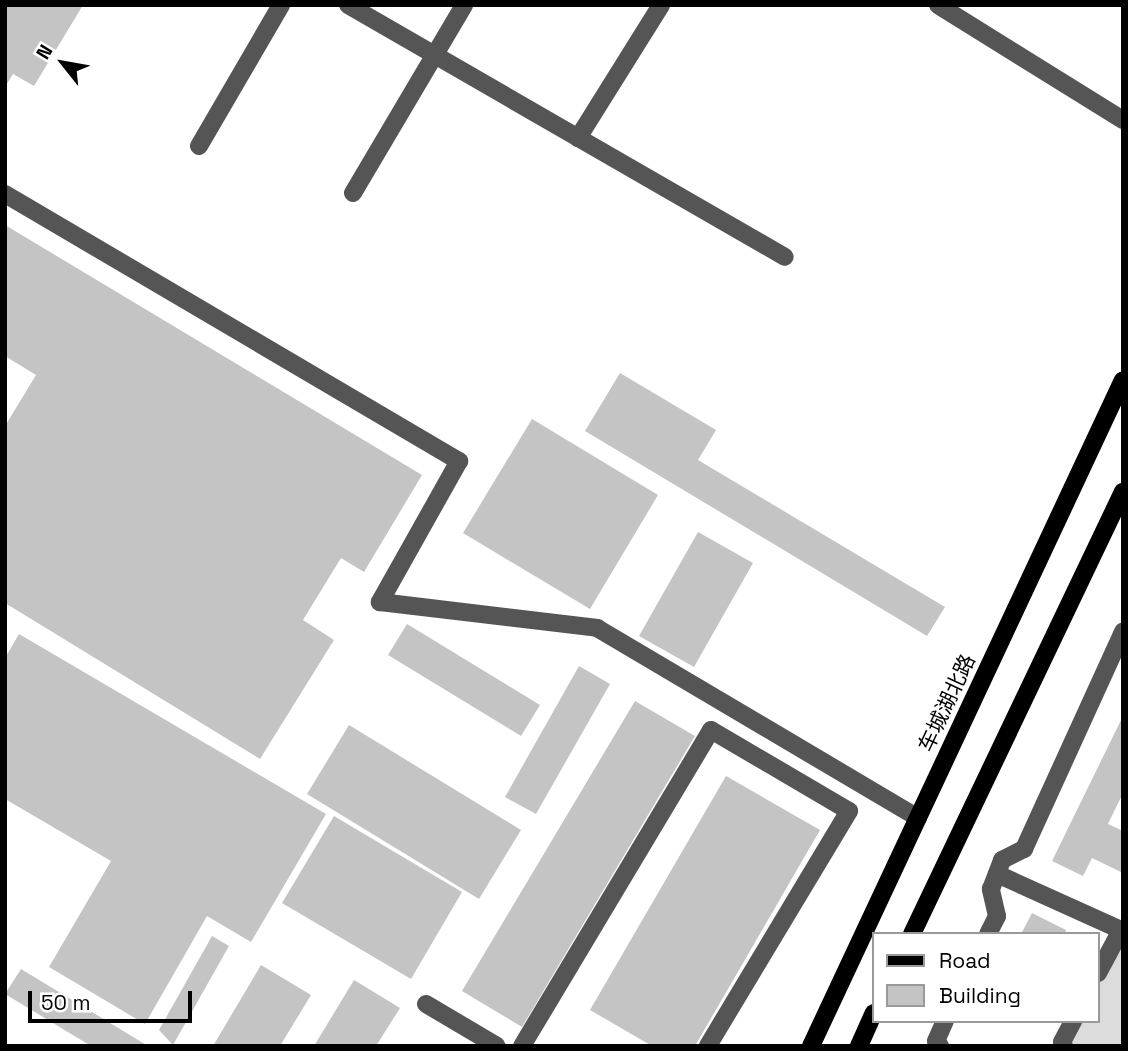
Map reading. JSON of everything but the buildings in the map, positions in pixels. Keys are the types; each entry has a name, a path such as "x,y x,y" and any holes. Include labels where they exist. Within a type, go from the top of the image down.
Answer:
{"main road":[{"name":"车城湖北路","path":"811,1046 1123,380"},
{"path":"913,932 1123,492"},
{"path":"859,1046 872,1017"}],"street":[{"path":"199,146 281,5"},
{"path":"348,5 785,257"},
{"path":"353,193 464,5"},
{"path":"578,138 662,5"},
{"path":"938,5 1123,120"},
{"path":"5,194 458,461 380,602 597,628 918,818"},
{"path":"989,932 997,916 991,889 1002,860 1024,849 1123,632"},
{"path":"522,1046 711,730 849,811 708,1046"},
{"path":"997,874 1121,930 1100,970"},
{"path":"426,1004 497,1046"},
{"path":"940,1046 936,1041 944,1023"},
{"path":"1064,1046 1062,1042 1072,1023"}],"shaded area":[{"path":"1123,927 1123,1046 1064,1046 1072,1023 1100,1023 1100,969"}]}
